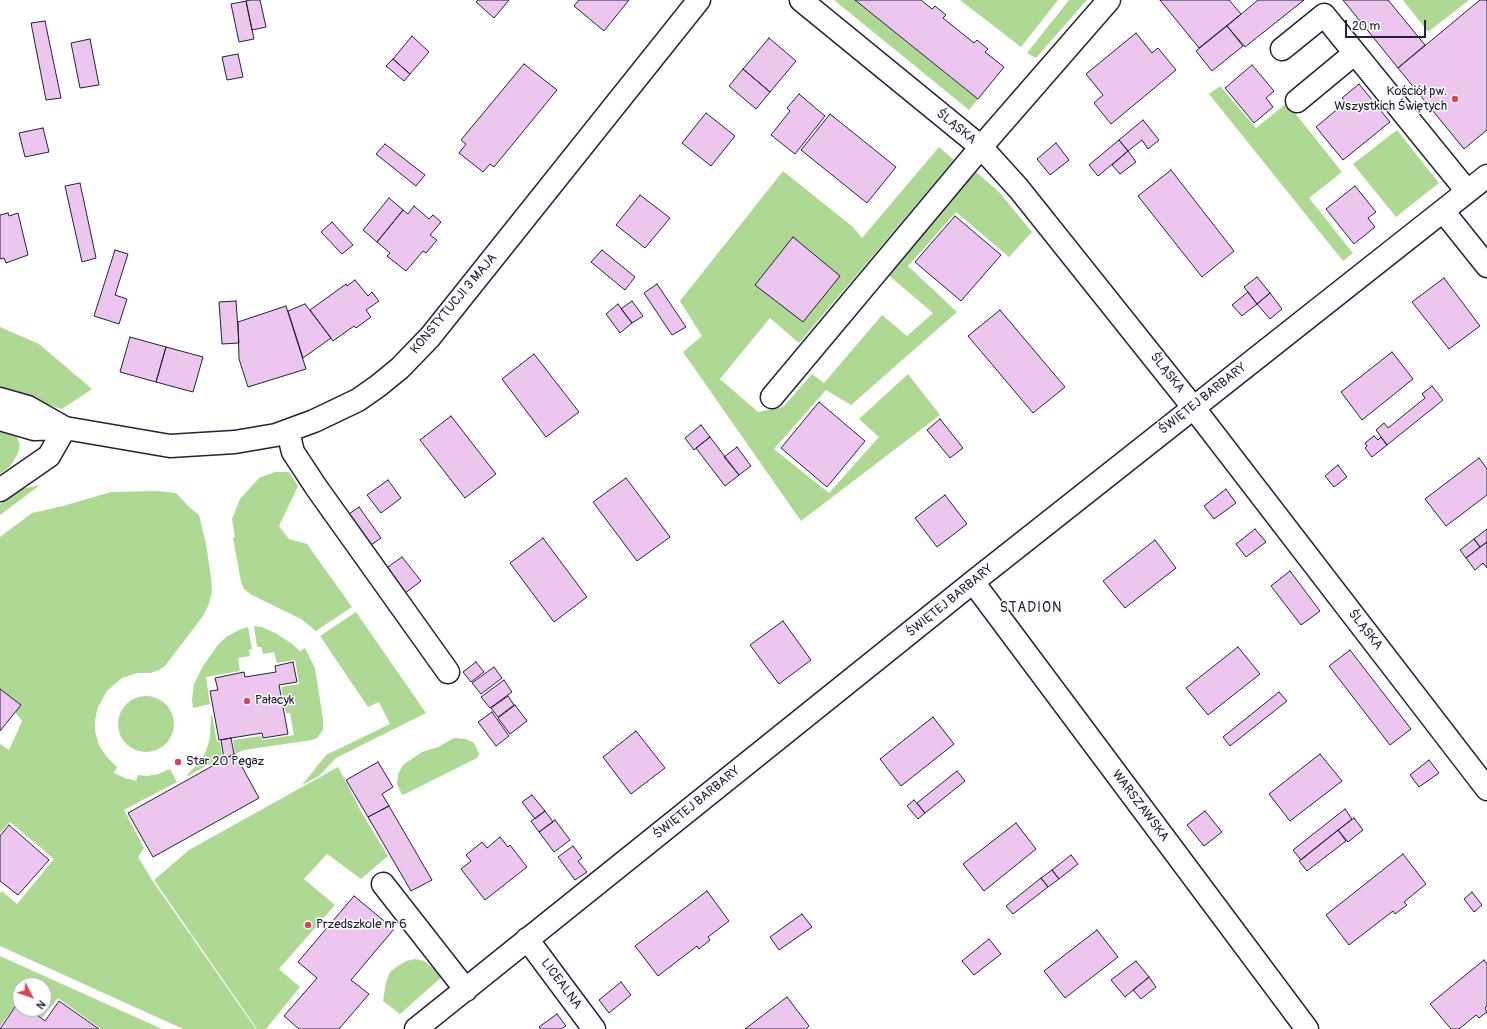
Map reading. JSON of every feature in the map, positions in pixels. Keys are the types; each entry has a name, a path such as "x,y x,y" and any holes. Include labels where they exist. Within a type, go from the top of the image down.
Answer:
{"street":[{"name":"KONSTYTUCJI 3 MAJA","path":"0,399 28,407 65,428 170,446 235,442 288,432 314,421 363,396 400,368 430,337 699,0"},
{"name":"ŚLĄSKA","path":"801,0 981,147 1019,189 1193,407 1487,789"},
{"path":"772,397 981,147 1109,0"},
{"path":"1282,50 1326,7 1355,53 1467,191"},
{"path":"1297,101 1355,53"},
{"name":"ŚWIĘTEJ BARBARY","path":"416,1029 973,582 1487,176"},
{"path":"1443,211 1487,266"},
{"path":"0,419 34,429 65,428"},
{"path":"0,490 49,456 65,428"},
{"path":"288,432 293,452 316,487 448,672"},
{"name":"WARSZAWSKA","path":"973,582 1307,1029"},
{"path":"382,884 466,990"},
{"name":"LICEALNA","path":"527,939 594,1029"}],"green space":[{"path":"834,0 855,0 978,99 969,110"},
{"path":"960,0 1058,0 1021,47"},
{"path":"1069,0 1087,0 1036,58 1027,53"},
{"path":"1403,0 1469,0 1428,32"},
{"path":"1220,86 1256,128 1287,103 1342,172 1309,198 1353,253 1343,261 1209,94"},
{"path":"1397,130 1439,183 1396,217 1353,164"},
{"path":"939,147 954,160 799,343 770,318 720,379 758,412 783,407 812,374 824,383 882,315 907,336 933,313 887,274 975,171 999,192 1032,232 1009,257 956,212 908,266 957,312 851,405 826,390 774,449 829,493 879,437 859,419 908,374 940,415 801,521 683,352 702,336 680,301 783,171 853,227 862,238"},
{"path":"0,327 39,344 92,389 62,409 0,390"},
{"path":"0,426 16,434 20,445 13,462 0,474"},
{"path":"275,472 289,472 298,486 279,526 289,539 307,544 352,607 316,631 301,619 252,595 244,589 241,582 233,538 235,537 232,519 240,499 259,478"},
{"path":"40,485 0,515 0,504 21,489"},
{"path":"158,491 176,493 199,515 206,544 211,577 212,592 209,604 203,616 165,666 150,673 137,673 122,678 107,691 98,707 95,720 95,731 99,745 106,756 117,767 114,773 136,781 138,775 147,776 158,774 170,769 177,782 124,810 144,848 138,857 152,880 256,1029 183,1029 0,946 0,893 2,891 17,904 54,859 10,822 0,833 0,744 9,750 22,721 0,693 0,537 32,513 111,492"},
{"path":"356,612 426,713 336,758 319,776 302,785 326,755 390,724 379,702 368,707 320,636"},
{"path":"254,626 262,627 275,633 291,643 300,651 305,648 315,668 323,719 323,730 317,738 312,740 244,750 235,754 233,740 261,736 262,740 294,735 290,713 286,713 281,687 299,684 295,660 277,663 274,652 263,654 261,647 257,647"},
{"path":"248,627 252,649 249,650 250,656 238,658 240,671 206,677 210,704 193,708 192,700 194,684 203,666 218,645 226,637"},
{"path":"146,696 157,699 166,704 171,713 174,724 171,735 166,744 157,749 146,752 135,749 126,744 121,735 118,724 121,713 126,704 135,699"},
{"path":"211,715 217,742 220,742 222,757 188,776 187,775 203,758 207,748 210,738"},
{"path":"454,738 466,739 474,743 479,754 477,758 402,795 397,784 398,774 403,765 422,752 438,747"},
{"path":"338,767 363,815 388,856 361,879 327,854 304,879 335,905 279,969 300,987 266,1029 257,1029 154,880 189,850"},
{"path":"0,956 47,977 12,977 12,1010 0,1026"},
{"path":"415,959 424,961 443,976 400,1014 383,1001 386,982 390,972 406,961"},
{"path":"52,979 162,1029 101,1029 58,998 52,1006"}],"building":[{"path":"260,0 266,27 252,30 246,1"},
{"path":"478,0 509,0 494,18 476,2"},
{"path":"579,0 629,0 604,31 574,6"},
{"path":"855,0 921,0 932,9 935,6 946,15 943,18 974,43 977,40 988,49 985,52 1004,67 978,99"},
{"path":"1160,0 1229,0 1241,14 1199,48"},
{"path":"1258,0 1304,0 1245,47 1227,26"},
{"path":"1343,0 1388,0 1425,45 1398,68"},
{"name":"Kościół pw. Wszystkich Świętych","path":"1480,0 1487,0 1487,130 1464,149 1398,68"},
{"path":"246,1 254,39 239,42 231,4"},
{"path":"45,21 61,98 46,100 31,23"},
{"path":"1227,26 1243,46 1212,71 1196,51"},
{"path":"1136,33 1152,53 1158,48 1176,70 1111,124 1094,103 1103,95 1086,74"},
{"path":"412,36 429,52 410,74 393,59"},
{"path":"769,38 796,61 770,92 743,69"},
{"path":"90,39 99,85 80,88 71,43"},
{"path":"238,54 243,77 227,80 222,57"},
{"path":"393,59 410,74 404,81 386,66"},
{"path":"524,64 557,90 494,167 490,164 483,172 459,153 466,144 461,140"},
{"path":"1252,65 1274,91 1266,98 1273,107 1254,123 1225,88"},
{"path":"743,69 770,92 756,109 729,86"},
{"path":"1359,84 1390,122 1343,160 1316,127 1346,102 1342,98"},
{"path":"799,94 825,116 795,154 771,135 790,111 787,108"},
{"path":"706,113 735,136 711,166 682,143"},
{"path":"830,114 896,167 867,203 801,150"},
{"path":"1143,120 1159,140 1148,149 1142,140 1128,151 1119,140"},
{"path":"43,128 49,152 25,157 19,133"},
{"path":"1119,140 1128,151 1098,176 1089,165"},
{"path":"1056,143 1069,160 1050,175 1037,159"},
{"path":"385,144 425,175 416,186 376,154"},
{"path":"1128,151 1136,162 1120,174 1112,165"},
{"path":"1171,170 1234,251 1202,277 1138,196"},
{"path":"80,183 96,258 82,262 65,186"},
{"path":"1355,186 1376,212 1368,218 1375,227 1354,244 1326,209"},
{"path":"640,195 670,218 645,248 616,225"},
{"path":"389,198 403,210 377,242 363,230"},
{"path":"414,206 429,219 433,215 441,222 430,235 437,240 426,253 423,251 406,271 387,256 390,253 377,242 403,210 408,214"},
{"path":"8,213 9,216 18,213 28,255 6,263 4,258 0,259 0,215"},
{"path":"955,216 1001,255 961,301 915,262"},
{"path":"332,222 353,245 342,254 321,232"},
{"path":"793,237 840,276 803,322 755,285"},
{"path":"115,250 128,254 115,295 127,299 119,324 94,316"},
{"path":"602,250 635,277 625,290 591,262"},
{"path":"1257,277 1270,293 1257,304 1244,287"},
{"path":"1444,278 1480,326 1449,349 1412,302"},
{"path":"355,280 368,296 372,292 379,301 366,310 371,317 356,328 354,326 333,341 310,310 346,284 347,286"},
{"path":"657,284 686,327 672,335 644,293"},
{"path":"1248,292 1257,304 1242,316 1232,305"},
{"path":"1270,293 1282,309 1270,319 1257,304"},
{"path":"236,301 239,343 222,344 219,302"},
{"path":"632,301 643,316 632,323 621,309"},
{"path":"305,304 331,338 303,358 288,311"},
{"path":"618,304 632,323 620,333 606,314"},
{"path":"286,306 306,369 248,387 239,359 238,322"},
{"path":"1000,310 1065,387 1033,413 968,336"},
{"path":"130,337 166,347 156,382 120,372"},
{"path":"166,347 203,357 193,392 156,382"},
{"path":"1392,352 1413,379 1362,420 1341,392"},
{"path":"534,354 579,412 546,437 502,379"},
{"path":"1432,386 1443,400 1387,445 1376,430 1384,423 1388,428 1425,398 1422,394"},
{"path":"819,402 865,441 827,487 781,448"},
{"path":"451,416 496,474 465,498 420,440"},
{"path":"940,419 963,448 950,458 927,430"},
{"path":"701,425 710,437 694,450 685,438"},
{"path":"1374,436 1378,440 1381,437 1387,445 1372,457 1365,448 1367,446 1365,443"},
{"path":"710,437 739,475 725,486 696,448"},
{"path":"737,447 751,466 739,475 724,457"},
{"path":"1479,458 1487,469 1487,495 1446,526 1425,499"},
{"path":"1338,465 1347,477 1334,487 1325,476"},
{"path":"626,478 670,537 637,561 593,502"},
{"path":"388,480 401,498 381,513 367,495"},
{"path":"1226,489 1236,503 1214,519 1204,506"},
{"path":"945,495 967,524 937,547 915,518"},
{"path":"359,507 381,538 368,547 346,516"},
{"path":"1255,529 1266,542 1246,557 1236,544"},
{"path":"1487,529 1487,542 1480,547 1474,539"},
{"path":"543,538 587,597 554,622 510,563"},
{"path":"1474,539 1480,547 1466,558 1460,550"},
{"path":"1155,540 1176,568 1125,608 1103,581"},
{"path":"1487,542 1487,568 1483,563 1475,570 1466,558"},
{"path":"402,557 421,581 404,594 385,569"},
{"path":"1290,571 1320,611 1301,625 1271,586"},
{"path":"783,621 811,660 779,684 750,645"},
{"path":"1238,647 1260,674 1208,715 1186,688"},
{"path":"1350,650 1411,729 1390,745 1329,666"},
{"name":"Pałacyk","path":"293,662 297,682 279,685 288,734 263,738 262,733 219,740 210,691 218,690 215,678 244,672 245,677 276,672 275,666"},
{"path":"476,662 484,672 471,682 463,672"},
{"path":"494,667 502,678 481,694 472,683"},
{"path":"504,680 512,692 490,708 481,697"},
{"path":"0,689 21,705 0,731"},
{"path":"1279,692 1287,701 1230,746 1223,737"},
{"path":"508,696 514,705 498,717 491,708"},
{"path":"515,705 527,721 510,734 498,718"},
{"path":"492,712 509,736 496,746 478,722"},
{"path":"933,717 954,744 901,786 880,759"},
{"path":"636,731 665,768 631,794 603,757"},
{"path":"231,738 234,754 224,759 221,740"},
{"path":"234,754 259,798 153,857 128,813"},
{"path":"1320,754 1342,781 1290,821 1269,794"},
{"path":"1429,760 1439,773 1419,787 1410,775"},
{"path":"378,762 393,787 382,794 389,806 368,817 346,780"},
{"path":"957,771 965,781 925,813 917,803"},
{"path":"532,795 545,811 535,819 522,802"},
{"path":"914,800 925,813 918,819 907,806"},
{"path":"389,806 432,880 411,891 368,817"},
{"path":"1345,809 1352,819 1301,860 1293,850"},
{"path":"545,811 553,822 539,832 531,821"},
{"path":"1205,811 1222,832 1204,846 1187,825"},
{"path":"1354,818 1363,830 1348,842 1338,830"},
{"path":"555,820 570,840 554,852 539,832"},
{"path":"1016,823 1036,849 984,891 963,864"},
{"path":"9,825 49,860 18,895 0,881 0,836"},
{"path":"1338,830 1346,841 1307,871 1299,861"},
{"path":"500,837 508,847 510,845 527,867 485,900 461,869 471,861 466,855 482,842 487,848"},
{"path":"573,846 582,858 578,861 587,872 575,880 558,857"},
{"path":"1403,854 1426,884 1404,902 1407,905 1395,914 1393,911 1349,945 1326,915"},
{"path":"1071,855 1078,864 1059,879 1052,870"},
{"path":"1052,870 1059,879 1048,887 1041,878"},
{"path":"1041,878 1048,887 1013,914 1006,906"},
{"path":"707,891 729,921 708,937 710,940 699,949 697,946 658,976 635,946"},
{"path":"1472,892 1482,905 1474,912 1464,899"},
{"path":"354,896 394,929 351,980 369,994 339,1029 299,1029 284,1016 317,978 298,962"},
{"path":"802,914 812,927 779,950 770,937"},
{"path":"1097,930 1118,957 1065,998 1044,971"},
{"path":"989,939 1001,954 974,975 962,961"},
{"path":"1484,960 1487,964 1487,1006 1485,1008 1487,1012 1479,1018 1476,1015 1459,1029 1451,1029 1430,1004"},
{"path":"1136,961 1149,977 1125,997 1111,980"},
{"path":"1149,977 1156,987 1141,999 1133,990"},
{"path":"621,982 631,995 609,1013 599,1000"},
{"path":"787,997 809,1026 806,1029 745,1029"},
{"path":"59,1001 99,1029 0,1029 12,1011 12,1017 40,1017 45,1021 48,1017 52,1017 52,1011"},
{"path":"557,1014 566,1026 561,1029 541,1029 539,1027"}],"place":[{"name":"Kościół pw. Wszystkich Świętych","path":"1455,99"},
{"name":"Pałacyk","path":"247,701"},
{"name":"Star 20 Pegaz","path":"178,762"},
{"name":"Przedszkole nr 6","path":"308,925"}],"district":[{"name":"STADION","path":"1031,608"}]}
